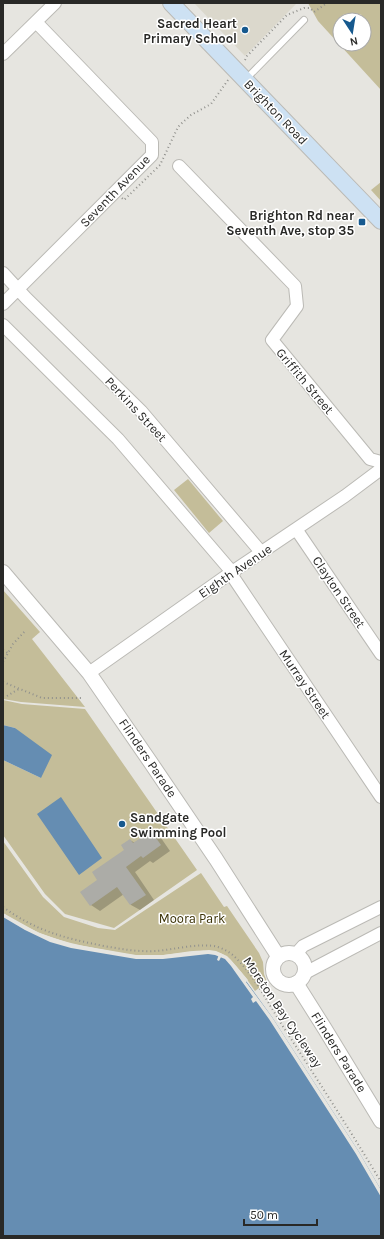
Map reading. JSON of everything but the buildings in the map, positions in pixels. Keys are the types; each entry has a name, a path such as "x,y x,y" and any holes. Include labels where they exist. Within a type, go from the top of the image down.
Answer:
{"main road":[{"name":"Brighton Road","path":"171,3 237,79 381,221"}],"street":[{"path":"3,54 36,22 50,4"},
{"name":"Seventh Avenue","path":"3,304 152,155 152,142 36,22"},
{"name":"Griffith Street","path":"179,166 295,286 297,306 272,340 370,459 381,462"},
{"name":"Perkins Street","path":"3,273 17,289 141,411 261,552"},
{"path":"3,325 118,439 232,572"},
{"name":"Eighth Avenue","path":"89,674 232,572 381,469"},
{"name":"Clayton Street","path":"296,529 381,654"},
{"name":"Flinders Parade","path":"3,572 89,674 152,763 278,956"},
{"name":"Murray Street","path":"232,572 233,577 381,797"},
{"path":"296,954 303,946 381,907"},
{"path":"305,973 304,962 301,957 296,954 287,952 278,956 272,965 272,970 276,979 280,983 285,985 296,984 305,973 381,933"},
{"name":"Flinders Parade","path":"296,984 381,1121"}],"lane":[{"path":"237,79 304,20"}],"path":[{"path":"245,60 287,15 304,8 310,8 314,12 327,3"},
{"path":"124,200 160,165 176,132 183,122 191,115 211,104 237,79"},
{"path":"3,662 13,644 26,630"},
{"path":"3,650 8,653"},
{"path":"3,682 42,698 82,698"},
{"path":"3,696 7,696 19,688"},
{"name":"Moreton Bay Cycleway","path":"3,907 41,929 73,940 137,951 162,951 209,946 217,947 229,953 247,972 263,996 346,1124 381,1182"}],"shaded area":[{"name":"Sacred Heart Primary School","path":"194,3 297,3 245,56"}],"green space":[{"path":"308,3 381,3 381,90 346,52 372,52 372,12 332,12 332,36 318,21"},
{"path":"381,182 381,201 371,190"},
{"path":"188,479 223,521 209,533 174,490"},
{"path":"3,590 40,632 32,639 85,707 21,702 3,699"},
{"name":"Sandgate Swimming Pool","path":"3,700 22,704 85,709 197,870 114,928 65,914 45,894 3,835 3,760 41,778 15,728 3,725"},
{"name":"Moora Park","path":"3,841 43,897 64,917 98,928 115,930 201,873 224,907 227,906 259,953 263,962 264,974 267,982 255,991 244,975 229,959 220,953 213,951 195,951 158,956 133,955 52,938 28,928 3,913"}],"water":[{"path":"3,725 15,728 52,755 41,778 3,760"},
{"path":"61,797 102,858 79,875 37,814"},
{"path":"3,914 26,928 61,943 123,955 149,957 202,952 219,954 217,960 219,961 222,955 246,981 272,1017 359,1152 381,1190 381,1236 3,1236"}],"pier":[{"path":"3,913 39,933 72,944 136,955 163,955 209,950 216,951 227,956 248,980 246,982 272,1017 359,1152 381,1190 381,1197 356,1154 269,1019 256,1001 253,1003 251,999 253,997 225,959 208,954 163,959 136,959 71,948 50,942 25,930 3,917"}],"place":[{"name":"Sacred Heart Primary School","path":"245,30"},
{"name":"Brighton Rd near Seventh Ave, stop 35","path":"362,222"},
{"name":"Sandgate Swimming Pool","path":"122,824"}]}
